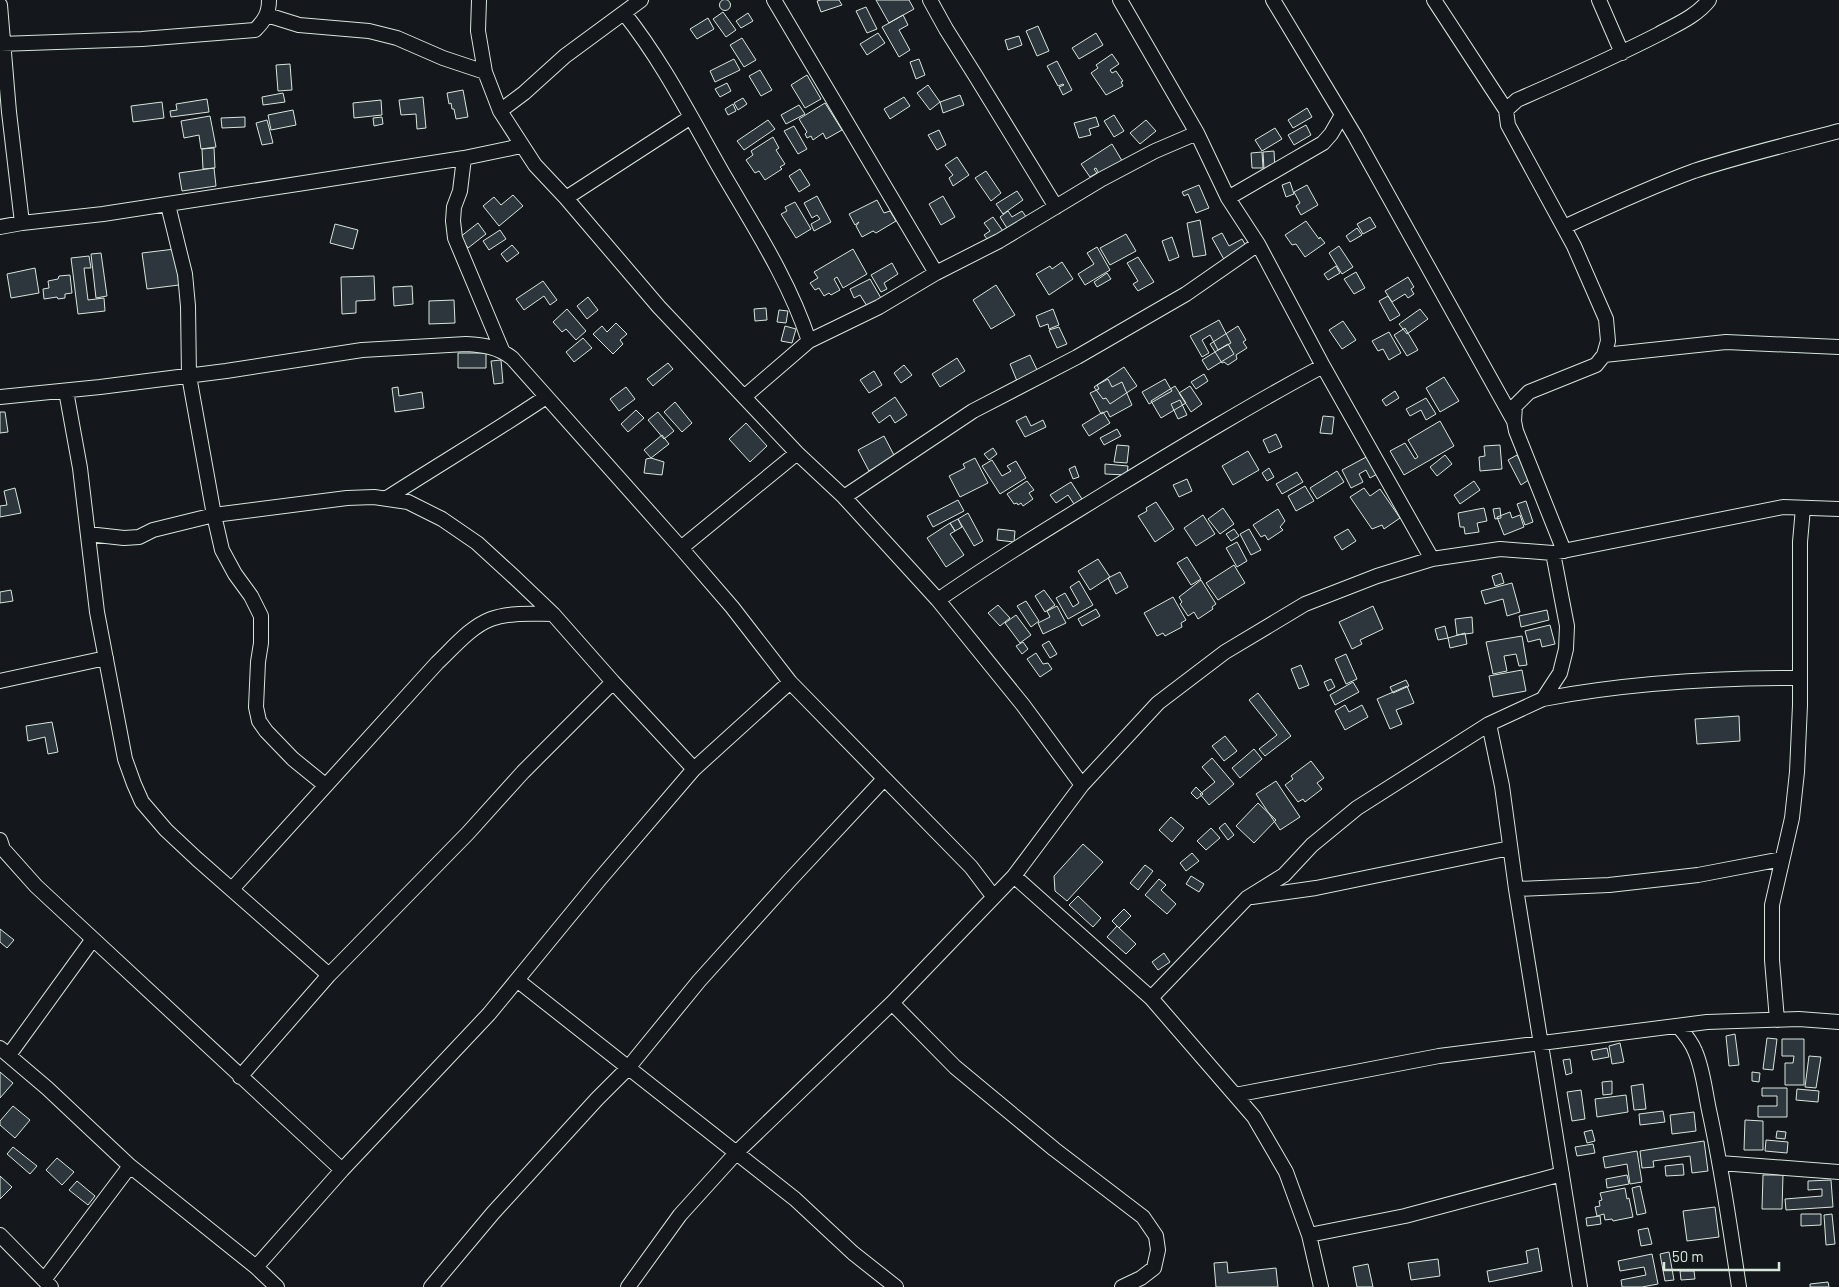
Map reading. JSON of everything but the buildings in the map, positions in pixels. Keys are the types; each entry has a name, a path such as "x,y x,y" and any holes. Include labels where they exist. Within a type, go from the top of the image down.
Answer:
{"street":[{"path":"2,44 142,39 255,30 267,15 269,0"},
{"path":"480,0 478,31 484,72 500,111 534,165 566,198 659,307 797,453 844,497 938,600 1022,705 1082,785"},
{"path":"774,0 936,273"},
{"path":"930,0 1056,207"},
{"path":"1120,0 1198,133 1228,198 1258,244 1323,366 1432,559"},
{"path":"1273,0 1342,115 1514,421"},
{"path":"1434,0 1506,110 1508,125 1574,246 1606,319 1608,341 1604,355 1596,365 1529,392 1515,406 1514,421 1516,431 1559,552 1568,626 1566,649 1560,673 1543,699"},
{"path":"1599,0 1622,53"},
{"path":"1506,110 1517,100 1622,53 1683,20 1705,5 1709,0"},
{"path":"0,5 2,44 22,223"},
{"path":"500,111 524,93 565,56 630,5 641,35 666,72 785,282 800,313 810,341"},
{"path":"267,15 299,24 369,32 397,38 443,58 484,72"},
{"path":"1228,198 1324,143 1332,134 1342,115"},
{"path":"566,198 690,117"},
{"path":"1564,227 1638,193 1695,171 1839,131"},
{"path":"744,397 810,341 879,308 936,273 999,241 1102,179 1155,151 1198,133"},
{"path":"0,227 168,205 464,158 521,146"},
{"path":"464,158 460,191 453,214 455,238 502,350"},
{"path":"168,205 185,274 188,306 189,376 214,515 222,550 235,574 252,596 260,616 261,643 258,662 256,708 259,721 293,759 325,785"},
{"path":"844,497 973,411 1077,357 1186,294 1258,244"},
{"path":"1604,355 1726,342 1839,347"},
{"path":"0,397 189,376 362,350 466,344 502,350 512,358 681,548 732,607 790,682 970,868 994,896"},
{"path":"938,600 978,572 1149,467 1273,393 1323,366"},
{"path":"66,391 80,468 97,612 125,759 142,802 166,830 329,975"},
{"path":"387,498 495,432 546,397"},
{"path":"681,548 797,453"},
{"path":"88,534 124,538 139,537 153,530 214,515 348,498 374,496 408,502 449,524 477,543 553,614 694,769"},
{"path":"628,1287 680,1215 737,1152 892,1002 1014,876 1082,785 1158,703 1225,652 1305,604 1377,576 1432,559 1500,549 1559,552 1783,507 1839,509"},
{"path":"1777,1020 1772,960 1772,905 1792,818 1797,772 1800,705 1800,542 1803,508"},
{"path":"232,889 436,663 473,629 491,619 500,617 517,614 553,614"},
{"path":"0,682 106,658"},
{"path":"1151,998 1246,898 1284,874 1312,846 1356,808 1488,724 1543,699 1586,691 1749,678 1799,678"},
{"path":"240,1077 329,975 468,833 522,772 613,682"},
{"path":"256,1267 342,1170 489,1014 599,880 694,769 790,682"},
{"path":"1488,724 1502,786 1516,889 1580,1287"},
{"path":"431,1287 500,1206 597,1098 628,1068 698,981 788,881 884,779"},
{"path":"0,840 3,849 36,886 342,1170"},
{"path":"1246,898 1316,888 1510,848"},
{"path":"1516,889 1609,885 1698,875 1782,859"},
{"path":"1014,876 1151,998 1254,1117 1286,1172 1309,1236 1321,1287"},
{"path":"93,939 4,1052 47,1088 130,1166 256,1267 277,1287"},
{"path":"517,980 796,1199 896,1287"},
{"path":"892,1002 955,1067 1054,1148 1143,1217 1156,1236 1158,1250 1154,1268 1141,1278 1122,1287"},
{"path":"1235,1095 1439,1056 1707,1022 1798,1019 1839,1022"},
{"path":"1678,1026 1689,1039 1696,1053 1713,1125 1739,1287"},
{"path":"1720,1163 1839,1172"},
{"path":"0,1235 47,1284 130,1166"},
{"path":"1309,1236 1405,1216 1562,1174"}]}
